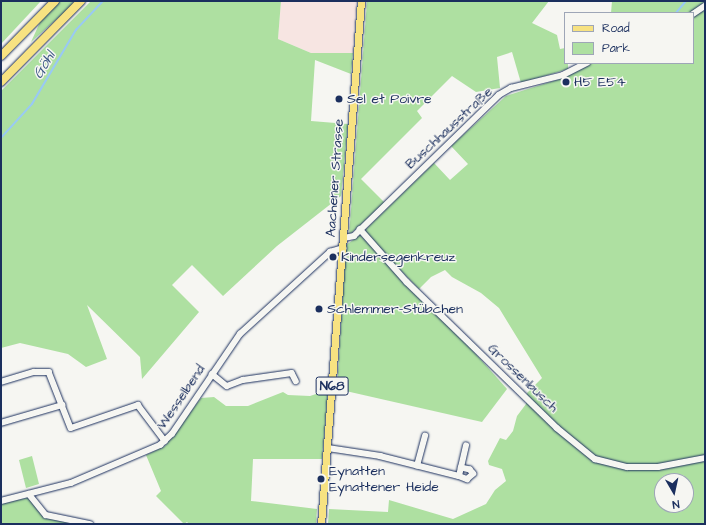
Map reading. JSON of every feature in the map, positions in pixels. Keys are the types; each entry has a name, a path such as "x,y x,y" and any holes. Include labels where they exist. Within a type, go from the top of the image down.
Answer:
{"highway":[{"path":"1,82 82,1"},
{"path":"1,56 43,14 51,3"}],"main road":[{"name":"Aachener Strasse","path":"322,524 361,1"}],"street":[{"path":"694,13 705,6"},
{"name":"Buschhausstraße","path":"344,238 354,236 499,95 511,88 562,75 585,64"},
{"name":"Grossenbusch","path":"360,229 408,282 557,428 595,459 627,466 658,467 705,458"},
{"name":"Wesselbend","path":"1,501 71,483 133,458 165,441 240,334 330,252 343,248"},
{"path":"1,382 34,372 49,372 71,428 138,405 165,441"},
{"path":"212,374 220,382 231,386 243,380 292,373 296,381"},
{"path":"1,423 62,405"},
{"path":"417,466 425,436"},
{"path":"459,476 466,446"},
{"path":"328,448 380,456 467,479 472,474 470,470 461,468"},
{"path":"29,494 46,514 90,524"}],"shaded area":[{"path":"281,1 357,1 353,53 311,53 278,39"}],"green space":[{"path":"1,1 41,1 1,44"},
{"path":"60,1 77,1 31,42 41,20"},
{"path":"91,1 281,1 278,39 311,53 353,53 351,74 315,60 311,121 348,124 341,196 277,246 223,296 192,265 172,285 199,312 142,379 140,357 87,305 107,359 86,367 68,354 20,343 1,348 1,91"},
{"path":"367,1 549,1 532,23 557,35 560,49 564,48 564,64 568,64 568,69 521,83 512,52 497,57 500,88 476,92 452,76 417,111 422,118 361,179 385,203 349,235"},
{"path":"612,1 705,1 705,524 328,524 329,509 388,512 389,500 453,519 486,504 495,490 506,481 502,469 489,465 488,461 500,438 506,440 513,431 517,416 526,404 527,393 542,378 499,308 481,293 452,277 445,270 431,277 419,289 365,234 366,229 434,163 450,180 468,164 451,146 506,96 563,78 591,64 694,64 694,12 611,12"},
{"path":"360,235 418,289 507,389 482,422 337,389 346,245"},
{"path":"328,390 322,459 253,459 251,501 317,509 316,524 189,524 187,522 184,524 156,496 161,491 146,455 165,446 201,398 214,397 226,406 248,406 283,392 288,395 310,396"},
{"path":"32,456 39,484 26,488 19,460"},
{"path":"34,496 48,514 89,524 1,524 1,504"}],"waterway":[{"name":"Göhl","path":"1,138 32,104 76,30 103,1"},
{"path":"677,12 686,1"}],"place":[{"name":"H5 E54","path":"566,82"},
{"name":"Sel et Poivre","path":"339,99"},
{"name":"Kindersegenkreuz","path":"333,257"},
{"name":"Schlemmer-Stübchen","path":"319,309"},
{"name":"Eynatten Eynattener Heide","path":"321,479"}]}
